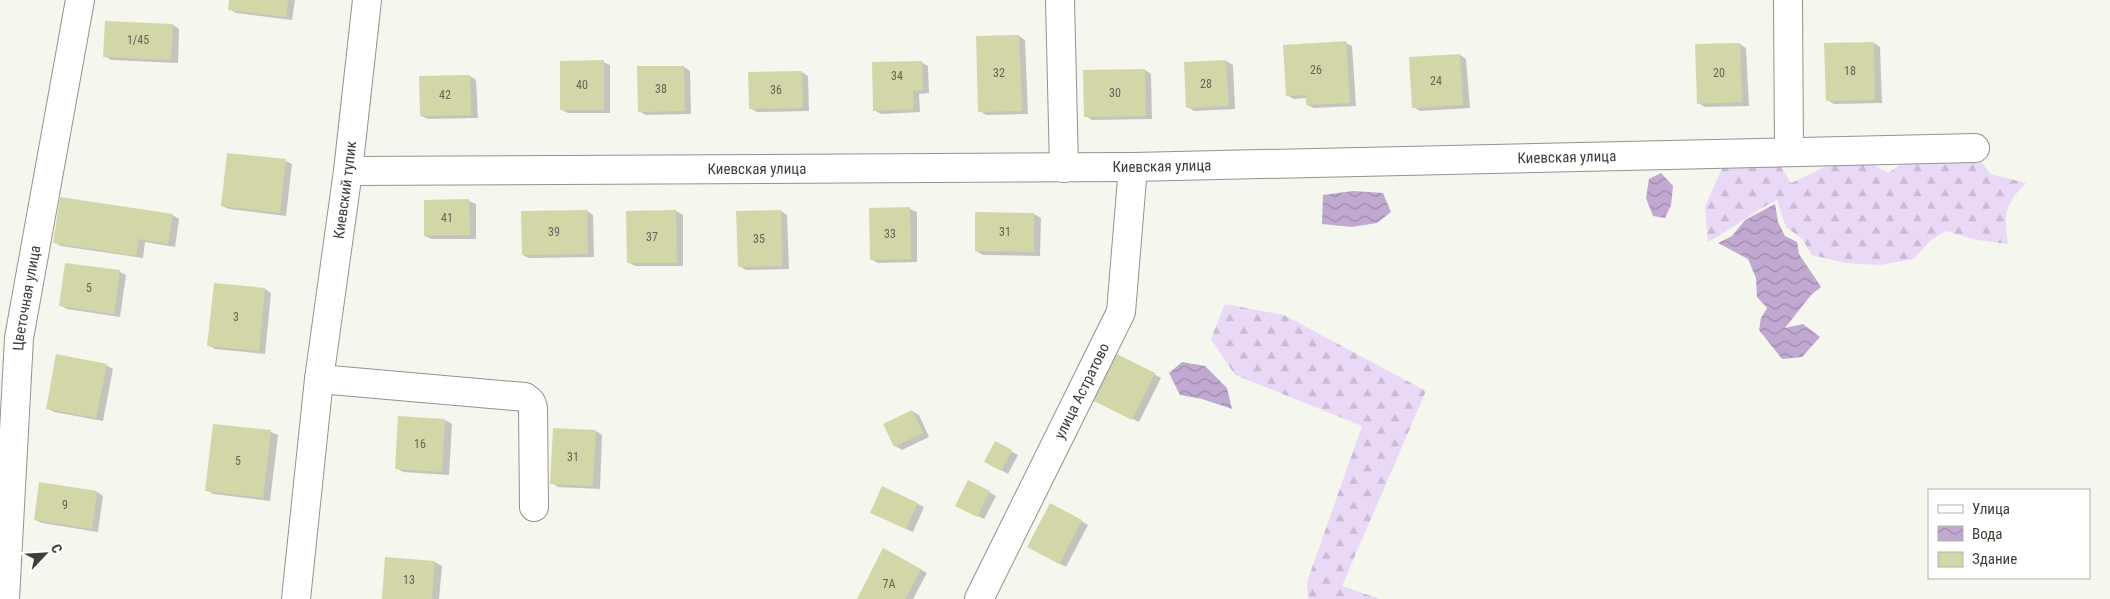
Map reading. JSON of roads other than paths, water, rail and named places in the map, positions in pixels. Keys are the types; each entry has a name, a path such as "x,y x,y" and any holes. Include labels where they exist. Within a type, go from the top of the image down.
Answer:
{"street":[{"name":"Цветочная улица","path":"5,599 9,343 80,0"},
{"name":"Киевский тупик","path":"296,599 319,379 348,171 367,0"},
{"path":"1060,0 1064,168"},
{"path":"1788,0 1789,152"},
{"name":"Киевская улица","path":"348,171 1064,168 1975,148"},
{"name":"улица Астратово","path":"979,599 1121,312 1133,167"},
{"path":"319,379 525,397 533,408 534,507"}],"water":[{"path":"1661,173 1673,186 1671,205 1665,218 1653,216 1646,198 1649,179"},
{"path":"1353,191 1383,193 1391,212 1377,223 1352,227 1322,224 1323,195"},
{"path":"1775,204 1778,222 1785,236 1797,242 1799,254 1821,287 1811,295 1785,328 1803,324 1820,337 1802,357 1782,359 1759,330 1761,318 1767,308 1757,297 1756,278 1748,259 1718,243 1732,236 1745,220"},
{"path":"1182,362 1205,366 1227,388 1232,409 1202,399 1180,395 1169,373"}]}
